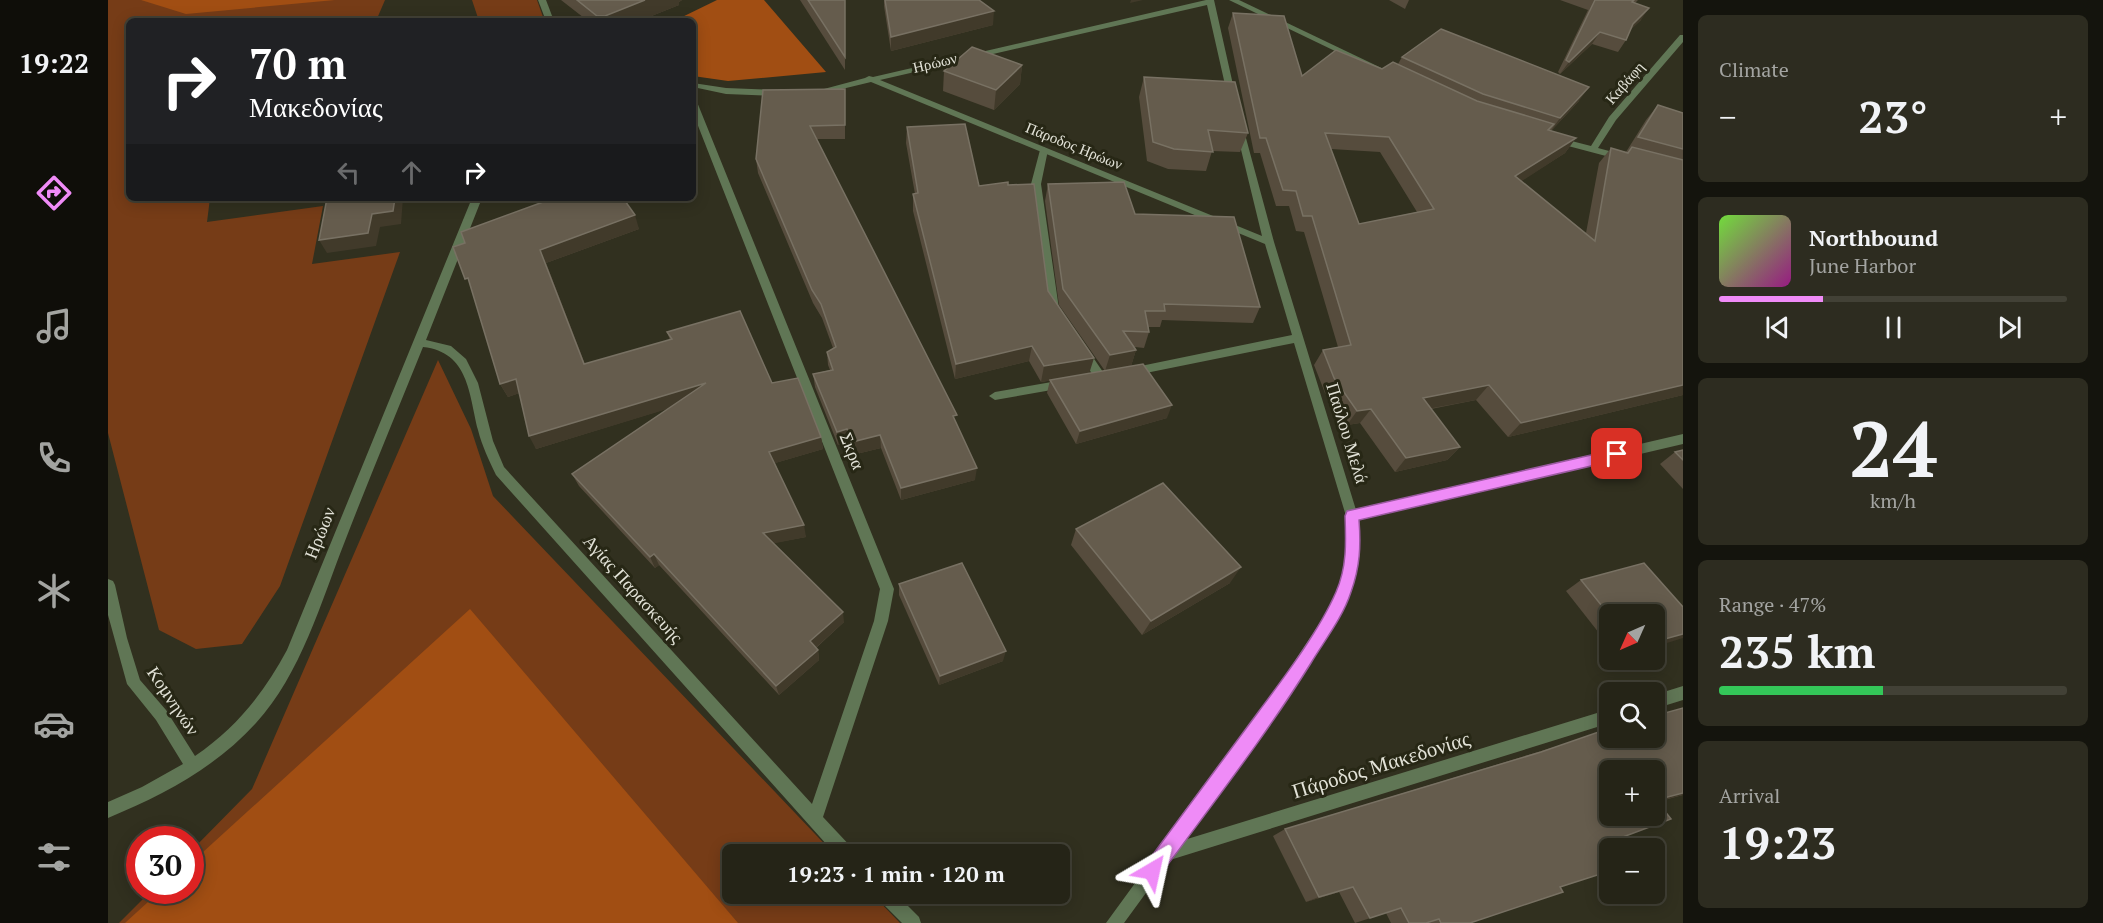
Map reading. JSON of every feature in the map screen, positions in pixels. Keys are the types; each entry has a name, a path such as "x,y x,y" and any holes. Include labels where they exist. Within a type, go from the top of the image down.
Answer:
{"street":[{"path":"543,0 549,18"},
{"path":"1233,0 1403,80"},
{"path":"1210,1 1234,104"},
{"name":"Ηρώων","path":"806,93 816,93 868,78 1210,1"},
{"name":"Καβάφη","path":"1593,150 1612,119 1683,37"},
{"name":"Πάροδος Ηρώων","path":"868,78 1269,242"},
{"path":"696,86 726,91 787,93"},
{"name":"Σκρα","path":"696,110 887,589 881,621 814,820"},
{"name":"Παύλου Μελά","path":"1114,923 1287,687 1343,594 1354,552 1352,516 1269,242 1237,116"},
{"path":"1544,136 1626,158"},
{"path":"1044,150 1036,184 1052,307 1058,316"},
{"name":"Ηρώων","path":"108,810 154,790 193,767 251,717 267,698 288,659 420,343 476,201"},
{"path":"995,396 1101,378 1297,338"},
{"path":"1077,342 1101,378"},
{"name":"Αγίας Παρασκευής","path":"420,343 446,347 455,354 469,375 487,441 500,471 837,844"},
{"path":"1352,516 1683,439"},
{"name":"Κομνηνών","path":"108,585 120,638 134,684 161,715 193,767"},
{"path":"1665,699 1683,693"},
{"name":"Πάροδος Μακεδονίας","path":"1164,854 1599,719"},
{"path":"895,904 913,923"}],"shaded area":[{"path":"108,0 385,0 377,18 126,18 126,201 210,201 207,222 323,206 312,264 400,252 280,586 242,644 196,649 159,630 108,433"},
{"path":"141,0 335,0 186,14"},
{"path":"472,0 537,0 543,17 536,18 478,18"},
{"path":"717,0 764,0 826,72 728,81 696,76 696,18 680,18"},
{"path":"438,360 471,429 493,496 825,844 722,844 722,904 882,904 900,923 119,923 138,904 204,904 204,838 252,789"},
{"path":"470,609 738,923 125,923 146,904 204,904 204,851"}],"building":[{"path":"577,0 645,0 605,16 597,16"},
{"path":"808,0 845,0 845,57"},
{"path":"885,0 979,0 994,11 891,37"},
{"path":"1595,0 1634,0 1632,2 1649,8 1633,24 1626,40 1600,32 1569,62 1566,60"},
{"path":"1233,13 1284,16 1302,76 1336,50 1382,69 1393,62 1477,101 1554,124 1548,130 1576,138 1515,176 1595,241 1611,148 1628,153 1632,147 1683,160 1683,385 1521,423 1489,385 1423,398 1460,447 1406,458 1371,409 1357,411 1334,378 1323,350 1351,345 1312,216 1303,216 1296,191 1283,190 1266,138 1260,138","holes":["1325,133 1389,137 1434,209 1359,224"]},
{"path":"1441,29 1589,87 1560,118 1483,94 1402,57"},
{"path":"972,47 1022,65 996,90 944,71"},
{"path":"1144,77 1235,82 1248,133 1208,130 1213,152 1174,149 1153,142"},
{"path":"845,89 845,125 810,126 957,415 953,416 977,468 901,488 880,435 852,442 847,429 837,432 813,374 833,370 827,352 836,347 821,304 812,290 756,159 763,90"},
{"path":"1658,105 1683,113 1683,149 1638,137"},
{"path":"965,124 979,186 1008,182 1008,185 1034,184 1048,291 1094,358 1044,366 1032,346 956,364 913,194 918,193 907,127"},
{"path":"1124,182 1135,214 1234,217 1260,307 1164,304 1165,311 1145,311 1149,332 1123,331 1136,350 1110,355 1063,289 1048,184"},
{"path":"326,201 395,201 393,211 372,214 368,233 319,240"},
{"path":"625,201 635,215 540,250 584,364 672,339 667,332 740,311 772,383 798,378 821,437 769,452 804,525 763,533 843,612 810,641 818,650 776,686 654,554 650,557 572,474 706,383 529,436 516,379 500,384 468,278 465,279 453,247 465,243 461,232 543,202"},
{"path":"1143,364 1172,405 1080,431 1050,380"},
{"path":"1683,450 1683,460 1675,452"},
{"path":"1163,483 1241,567 1151,621 1076,529"},
{"path":"962,563 1006,651 940,676 899,584"},
{"path":"1644,563 1683,607 1683,634 1665,639 1665,604 1600,604 1581,580"},
{"path":"1683,708 1683,793 1665,798 1665,760 1599,760 1599,826 1652,826 1620,838 1599,838 1599,875 1560,887 1563,892 1470,923 1441,923 1439,919 1426,923 1409,923 1401,908 1370,918 1353,887 1319,897 1285,829 1541,752 1599,732 1599,748 1665,748 1665,713"},
{"path":"1665,811 1671,819 1665,821"}],"route":[{"path":"1152,871 1300,668 1328,622 1343,594 1354,552 1352,516 1617,454"}]}
